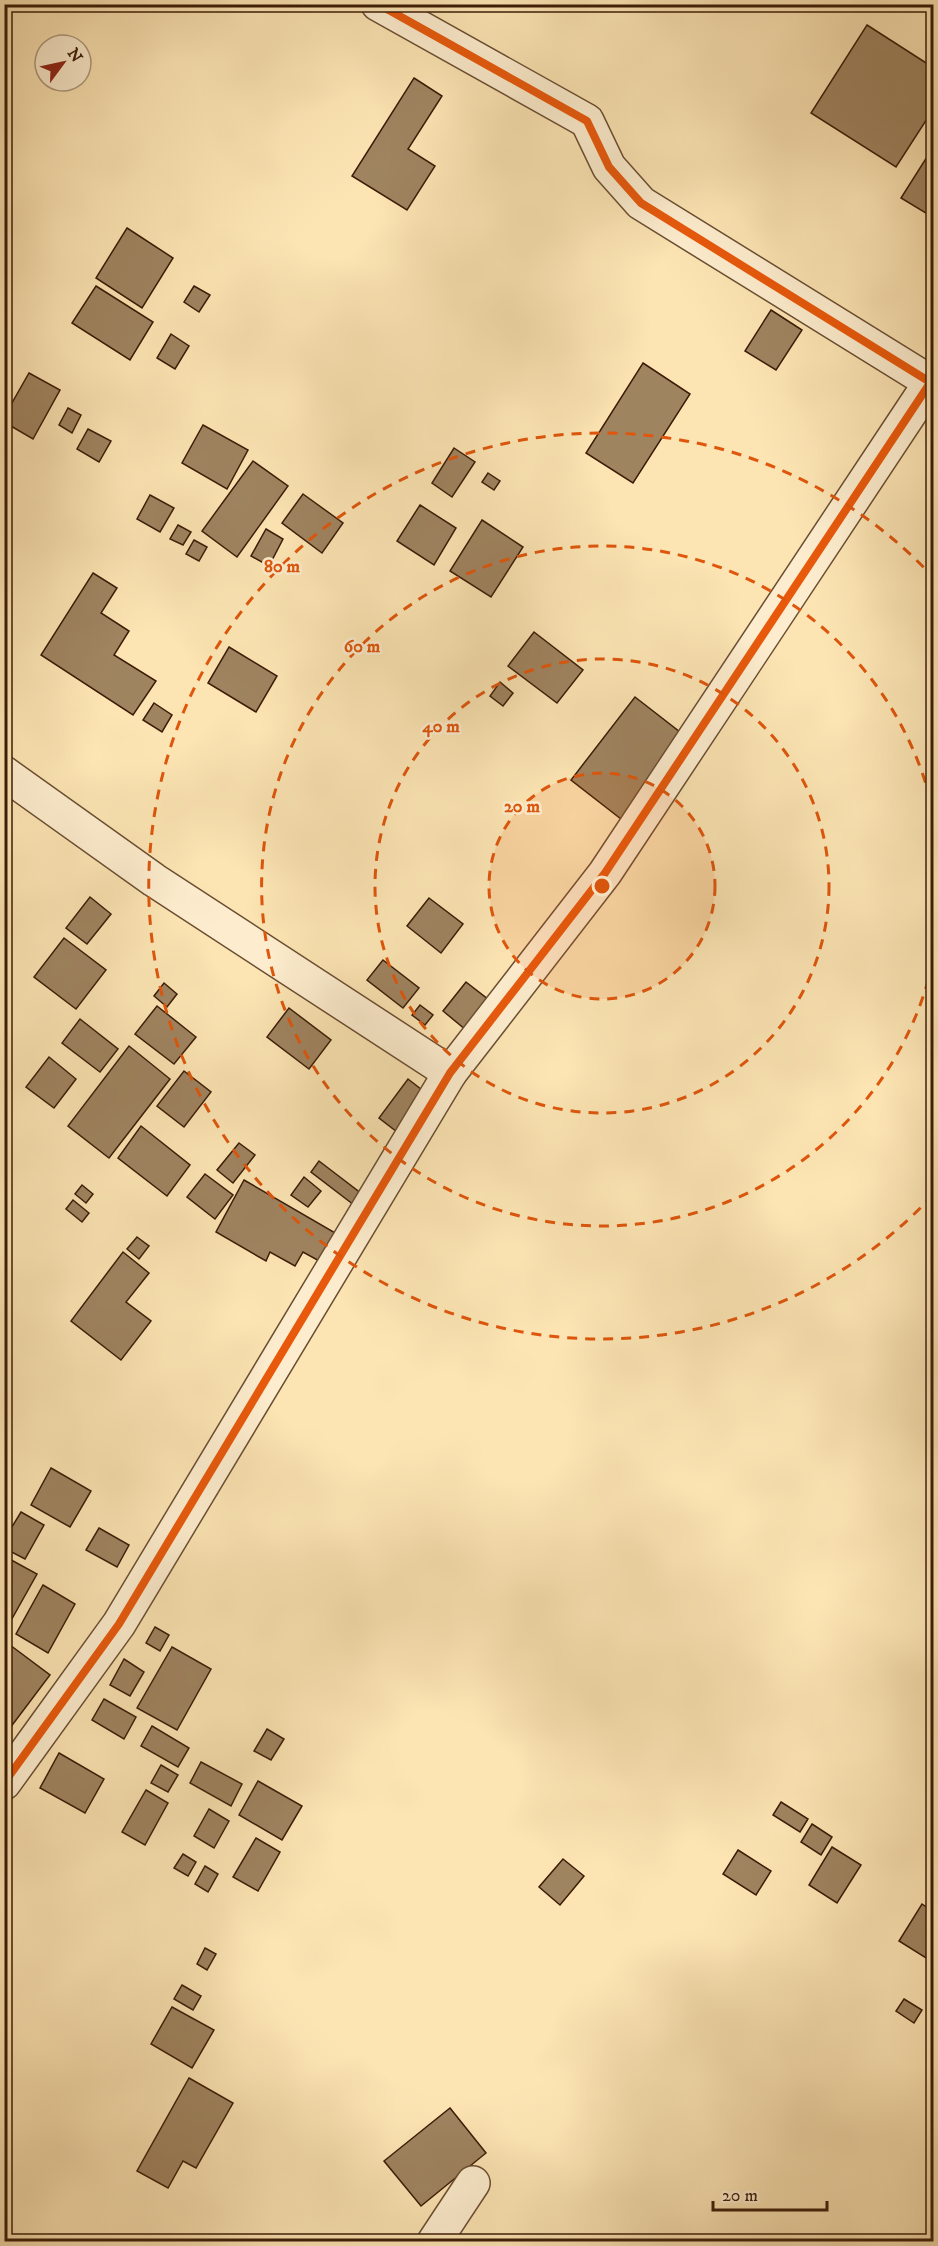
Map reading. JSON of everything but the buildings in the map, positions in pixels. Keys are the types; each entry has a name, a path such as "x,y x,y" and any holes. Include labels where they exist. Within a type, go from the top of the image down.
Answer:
{"street":[{"path":"4,1783 119,1624 450,1073 605,873 932,379 640,203 609,167 587,121 378,4"},
{"path":"4,773 154,880 450,1073"},
{"path":"434,2241 472,2183"}],"cycle path":[{"path":"378,4 587,121 609,167 641,203 930,382"},
{"path":"4,1783 119,1624 450,1073 605,873 934,377"}]}
